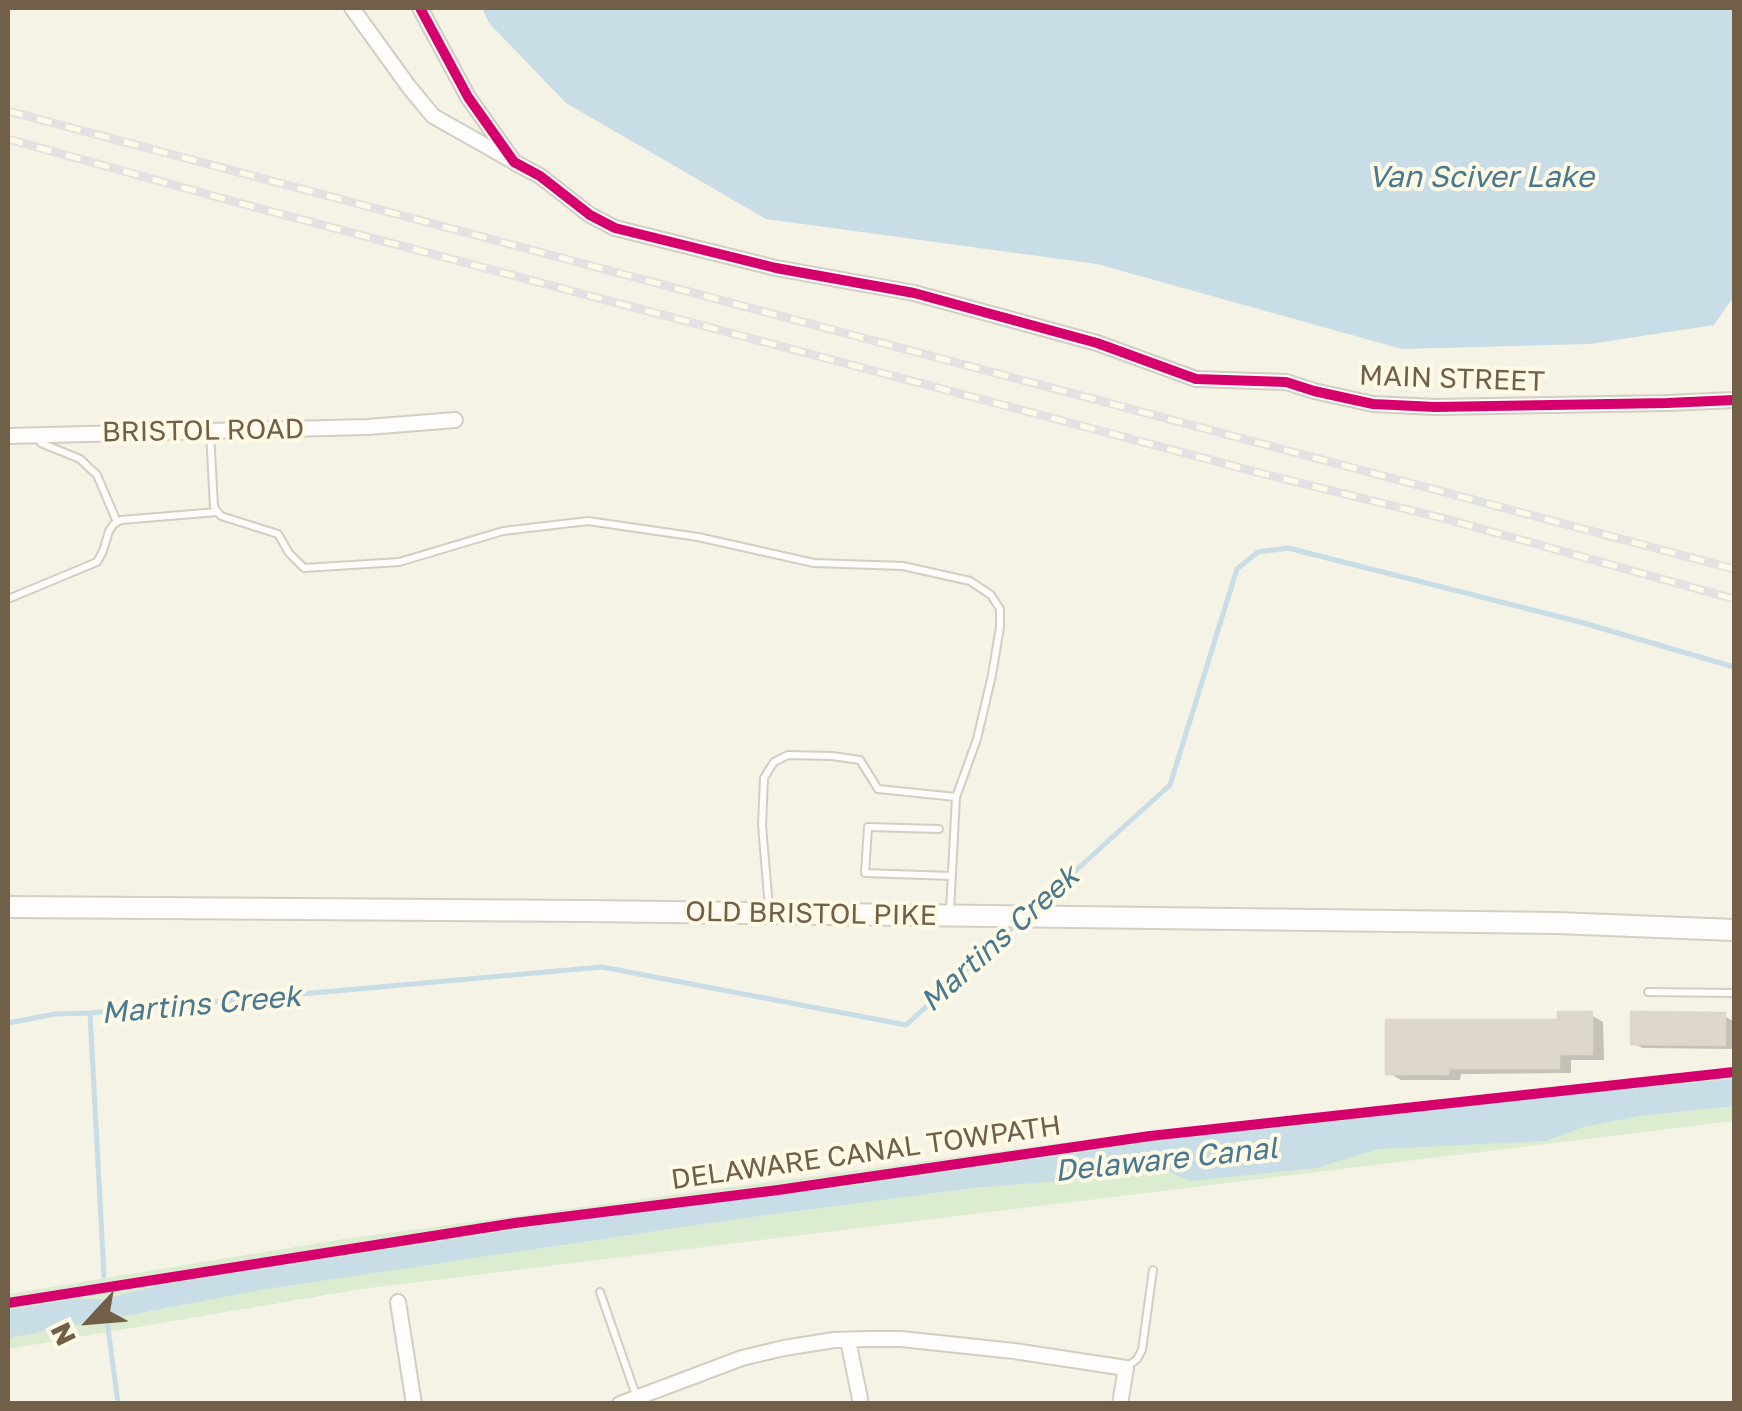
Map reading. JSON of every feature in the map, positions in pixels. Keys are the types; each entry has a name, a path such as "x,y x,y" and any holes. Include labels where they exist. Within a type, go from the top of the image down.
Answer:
{"main road":[{"name":"OLD BRISTOL PIKE","path":"8,907 1557,923 1734,930"}],"street":[{"name":"MAIN STREET","path":"352,8 433,116 540,176 590,215 615,228 776,268 914,292 1097,342 1196,379 1286,382 1374,404 1434,407 1734,400"},
{"path":"420,8 468,96 514,162"},
{"name":"BRISTOL ROAD","path":"8,436 368,427 455,420"},
{"path":"398,1302 414,1404"},
{"path":"620,1404 742,1358 784,1348 848,1340 901,1339 1126,1368 1120,1404"},
{"path":"848,1340 862,1404"}],"lane":[{"path":"210,432 214,507 221,516 278,534 304,568 399,562 503,530 588,522 698,536 814,563 903,566 970,581 992,595 1000,609 1000,627 976,739 956,797 950,916"},
{"path":"36,435 41,444 80,460 97,475 117,522"},
{"path":"8,599 97,562 108,530 117,522 218,512"},
{"path":"770,914 762,825 764,778 774,762 788,755 860,760 878,789 956,797"},
{"path":"939,830 868,827 865,873 951,876"},
{"path":"1648,992 1734,993"},
{"path":"1126,1368 1142,1350 1153,1270"},
{"path":"600,1292 638,1400"}],"green space":[{"path":"1734,1068 1734,1121 361,1289 8,1349 8,1294 344,1239 1105,1137 1569,1090"}],"water":[{"name":"Van Sciver Lake","path":"482,8 1734,8 1734,296 1714,325 1590,344 1402,349 1097,264 766,219 566,103 489,23"},
{"name":"Delaware Canal","path":"1734,1079 1734,1106 1639,1116 1583,1127 1546,1141 1378,1149 1316,1168 1190,1181 1169,1172 972,1188 260,1290 8,1338 8,1310 74,1299 105,1299 160,1285 621,1213 849,1186 1213,1133"}],"building":[{"path":"1558,1012 1592,1012 1592,1054 1559,1054 1559,1068 1449,1068 1448,1074 1386,1074 1386,1020 1558,1020"},
{"path":"1631,1012 1725,1013 1725,1045 1631,1044"}],"waterway":[{"name":"Martins Creek","path":"1032,910 1170,785 1237,569 1258,552 1288,548 1580,622 1734,667"},
{"name":"Martins Creek","path":"8,1023 55,1014 602,967 906,1025 1017,924"},
{"path":"90,1013 104,1276"},
{"path":"106,1312 118,1404"}],"railway":[{"path":"8,111 1734,569"},
{"path":"8,139 1256,472 1446,519 1734,599"}],"cycle path":[{"path":"420,8 468,97 514,162 615,228 776,268 914,293 1097,343 1196,379 1286,382 1373,404 1435,407 1734,400"},
{"name":"DELAWARE CANAL TOWPATH","path":"8,1303 515,1223 778,1190 1150,1136 1734,1072"}]}
